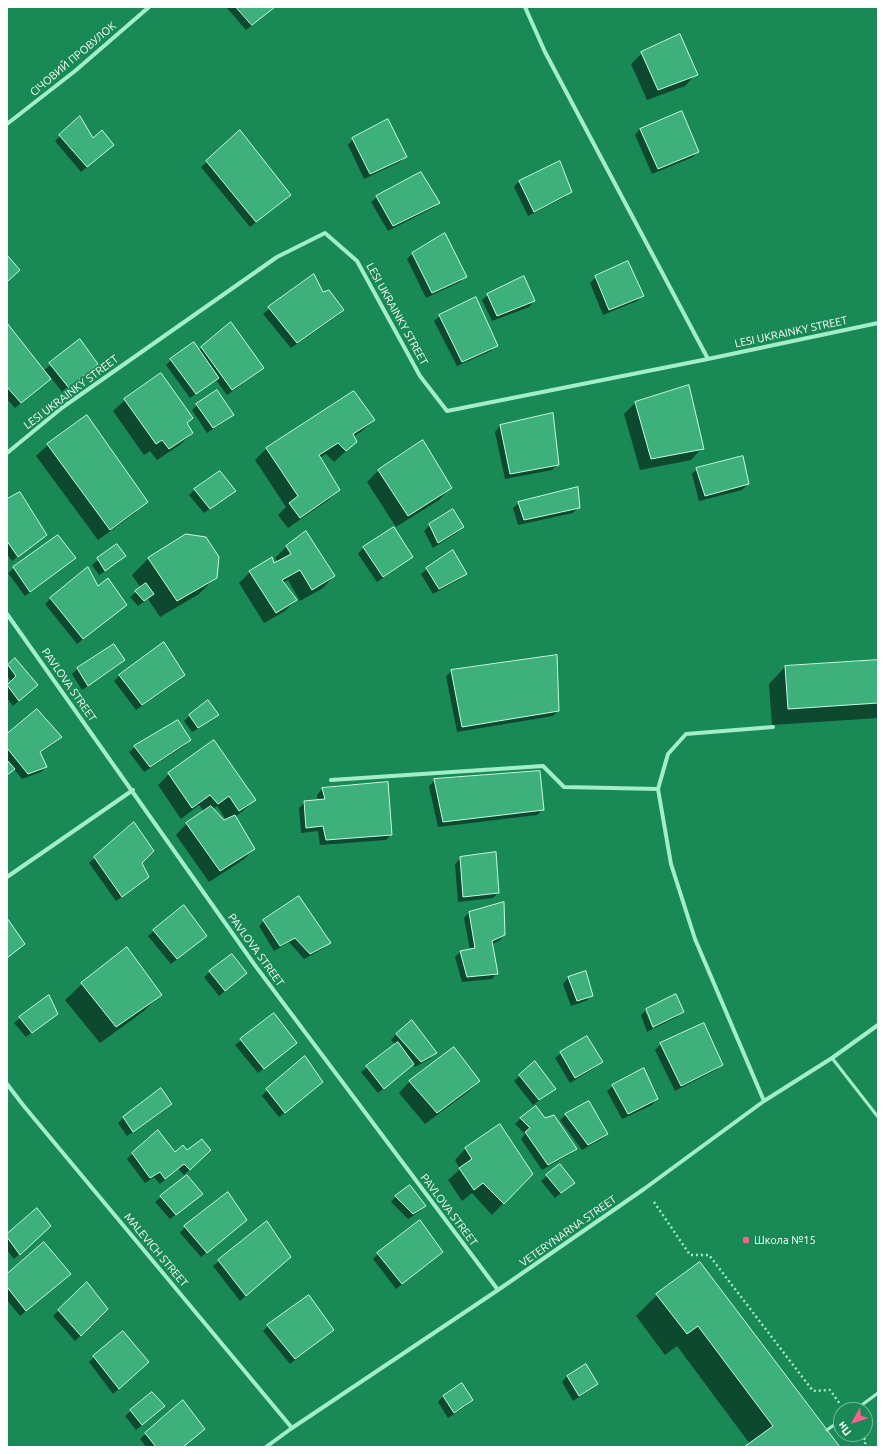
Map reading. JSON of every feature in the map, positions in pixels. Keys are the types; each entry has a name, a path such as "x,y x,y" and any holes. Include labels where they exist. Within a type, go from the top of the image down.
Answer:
{"street":[{"name":"СІЧОВИЙ ПРОВУЛОК","path":"7,124 75,71 149,7"},
{"path":"525,7 545,52 708,359"},
{"name":"LESI UKRAINKY STREET","path":"7,453 62,407 277,257 325,233 357,261 420,376 447,411 708,359 878,323"},
{"name":"PAVLOVA STREET","path":"7,614 133,790 254,964 498,1290"},
{"path":"764,1101 695,939 671,864 658,790 668,754 686,734 773,727"},
{"path":"331,780 543,766 564,787 658,790"},
{"path":"7,877 133,790"},
{"name":"VETERYNARNA STREET","path":"266,1447 498,1290 644,1189 764,1101 832,1058 878,1025"},
{"name":"MALEVICH STREET","path":"7,1084 292,1428"}],"lane":[{"path":"832,1058 878,1117"},
{"path":"866,1402 878,1393"},
{"path":"827,1430 833,1426"}],"path":[{"path":"644,1189 690,1255 709,1255 813,1391 830,1390 839,1402"}],"building":[{"path":"236,7 275,7 252,25"},
{"path":"680,34 698,75 658,90 641,52"},
{"path":"682,111 699,152 658,169 640,129"},
{"path":"80,116 93,138 102,130 114,145 87,167 59,135"},
{"path":"388,119 407,157 370,174 352,138"},
{"path":"240,130 291,195 256,222 206,161"},
{"path":"560,161 572,192 534,212 519,181"},
{"path":"421,172 440,203 393,226 376,196"},
{"path":"445,233 467,277 432,293 412,253"},
{"path":"7,255 20,270 7,282"},
{"path":"628,261 644,296 609,310 595,276"},
{"path":"314,274 323,292 329,290 344,310 297,343 268,307"},
{"path":"524,276 535,301 497,316 487,294"},
{"path":"476,297 498,346 462,362 439,315"},
{"path":"231,322 264,368 232,390 201,347"},
{"path":"7,323 51,379 21,403 7,387"},
{"path":"80,339 98,364 69,388 49,363"},
{"path":"194,342 219,378 196,394 170,359"},
{"path":"161,373 193,418 187,423 193,433 169,449 162,440 156,444 124,399"},
{"path":"689,385 704,449 651,459 635,402"},
{"path":"217,390 234,415 213,428 196,404"},
{"path":"354,391 375,420 353,434 357,442 346,451 338,443 319,455 340,490 300,518 289,503 298,496 266,448"},
{"path":"553,413 559,465 510,474 500,425"},
{"path":"87,415 148,502 110,530 47,444"},
{"path":"423,440 452,488 408,516 378,470"},
{"path":"743,456 749,484 705,496 696,468"},
{"path":"220,471 236,491 210,509 194,489"},
{"path":"578,487 580,508 524,520 518,502"},
{"path":"20,492 47,535 18,557 7,541 7,499"},
{"path":"453,509 464,527 438,543 429,524"},
{"path":"394,527 413,557 383,577 363,547"},
{"path":"306,531 335,576 312,590 300,570 282,580 297,600 276,613 249,571 272,557 274,563 291,554 286,546"},
{"path":"186,534 206,537 219,557 217,578 177,601 148,558"},
{"path":"58,535 76,558 30,592 13,567"},
{"path":"117,544 126,556 105,571 97,558"},
{"path":"453,550 467,574 439,589 426,568"},
{"path":"88,567 98,586 108,578 127,605 83,639 50,598"},
{"path":"146,583 154,594 144,601 135,591"},
{"path":"164,642 185,675 142,705 119,675"},
{"path":"114,644 125,660 88,686 77,668"},
{"path":"557,655 559,711 462,727 451,670"},
{"path":"15,658 38,685 19,701 7,685 16,676 8,665"},
{"path":"878,660 878,703 788,709 785,666"},
{"path":"208,700 219,715 198,728 189,715"},
{"path":"37,709 62,737 40,752 47,767 28,774 7,748 7,734"},
{"path":"178,720 191,740 150,767 134,746"},
{"path":"214,740 256,800 239,811 229,796 218,804 210,795 192,808 168,773"},
{"path":"7,760 15,769 7,775"},
{"path":"540,771 544,810 443,822 434,779"},
{"path":"388,782 392,835 326,840 323,826 306,828 304,801 325,799 322,788"},
{"path":"211,806 224,820 235,815 255,849 220,871 186,823"},
{"path":"134,822 154,851 142,863 149,877 122,897 94,857"},
{"path":"496,852 499,893 463,897 460,857"},
{"path":"299,896 331,943 310,954 295,938 280,946 263,920"},
{"path":"504,902 505,935 492,941 498,974 467,977 460,951 475,948 469,912"},
{"path":"184,905 207,936 177,959 153,930"},
{"path":"7,918 25,944 7,958"},
{"path":"127,947 162,995 116,1027 81,983"},
{"path":"232,954 247,973 225,991 209,971"},
{"path":"586,971 593,996 577,1001 568,977"},
{"path":"676,994 684,1012 653,1027 646,1009"},
{"path":"49,995 58,1014 32,1033 19,1017"},
{"path":"274,1013 297,1043 264,1069 240,1039"},
{"path":"412,1020 437,1053 421,1062 396,1034"},
{"path":"704,1023 723,1065 681,1086 660,1043"},
{"path":"587,1036 603,1062 575,1078 560,1052"},
{"path":"398,1042 414,1064 384,1089 366,1066"},
{"path":"454,1047 480,1081 437,1113 409,1081"},
{"path":"305,1056 323,1082 285,1113 266,1089"},
{"path":"535,1061 556,1089 539,1100 519,1075"},
{"path":"644,1068 658,1099 628,1114 612,1085"},
{"path":"161,1088 172,1104 133,1132 123,1117"},
{"path":"589,1101 608,1134 588,1145 565,1114"},
{"path":"536,1106 545,1118 554,1115 577,1149 548,1165 525,1132 530,1128 520,1118"},
{"path":"500,1124 533,1174 504,1204 483,1183 474,1190 459,1168 472,1159 465,1148"},
{"path":"158,1130 175,1152 183,1145 187,1150 202,1139 211,1150 190,1170 184,1164 165,1179 160,1172 150,1178 132,1153"},
{"path":"560,1164 575,1183 561,1193 546,1175"},
{"path":"187,1175 203,1194 176,1215 160,1196"},
{"path":"410,1185 426,1206 413,1214 395,1196"},
{"path":"228,1192 247,1220 207,1253 184,1226"},
{"path":"37,1208 51,1226 20,1255 7,1237 7,1234"},
{"path":"420,1220 443,1252 402,1284 377,1253"},
{"path":"267,1221 291,1257 246,1296 218,1260"},
{"path":"44,1242 71,1274 26,1311 7,1287 7,1274"},
{"path":"700,1262 833,1438 833,1442 836,1442 840,1447 744,1447 773,1426 698,1326 687,1334 656,1294"},
{"path":"87,1282 108,1309 81,1336 58,1310"},
{"path":"309,1295 334,1330 295,1359 267,1325"},
{"path":"123,1331 149,1362 119,1389 93,1356"},
{"path":"586,1364 598,1384 579,1396 567,1376"},
{"path":"462,1383 473,1400 454,1413 443,1396"},
{"path":"152,1392 165,1406 142,1425 130,1410"},
{"path":"183,1400 205,1429 183,1447 156,1447 145,1433"}],"place":[{"name":"Школа №15","path":"746,1240"}]}
